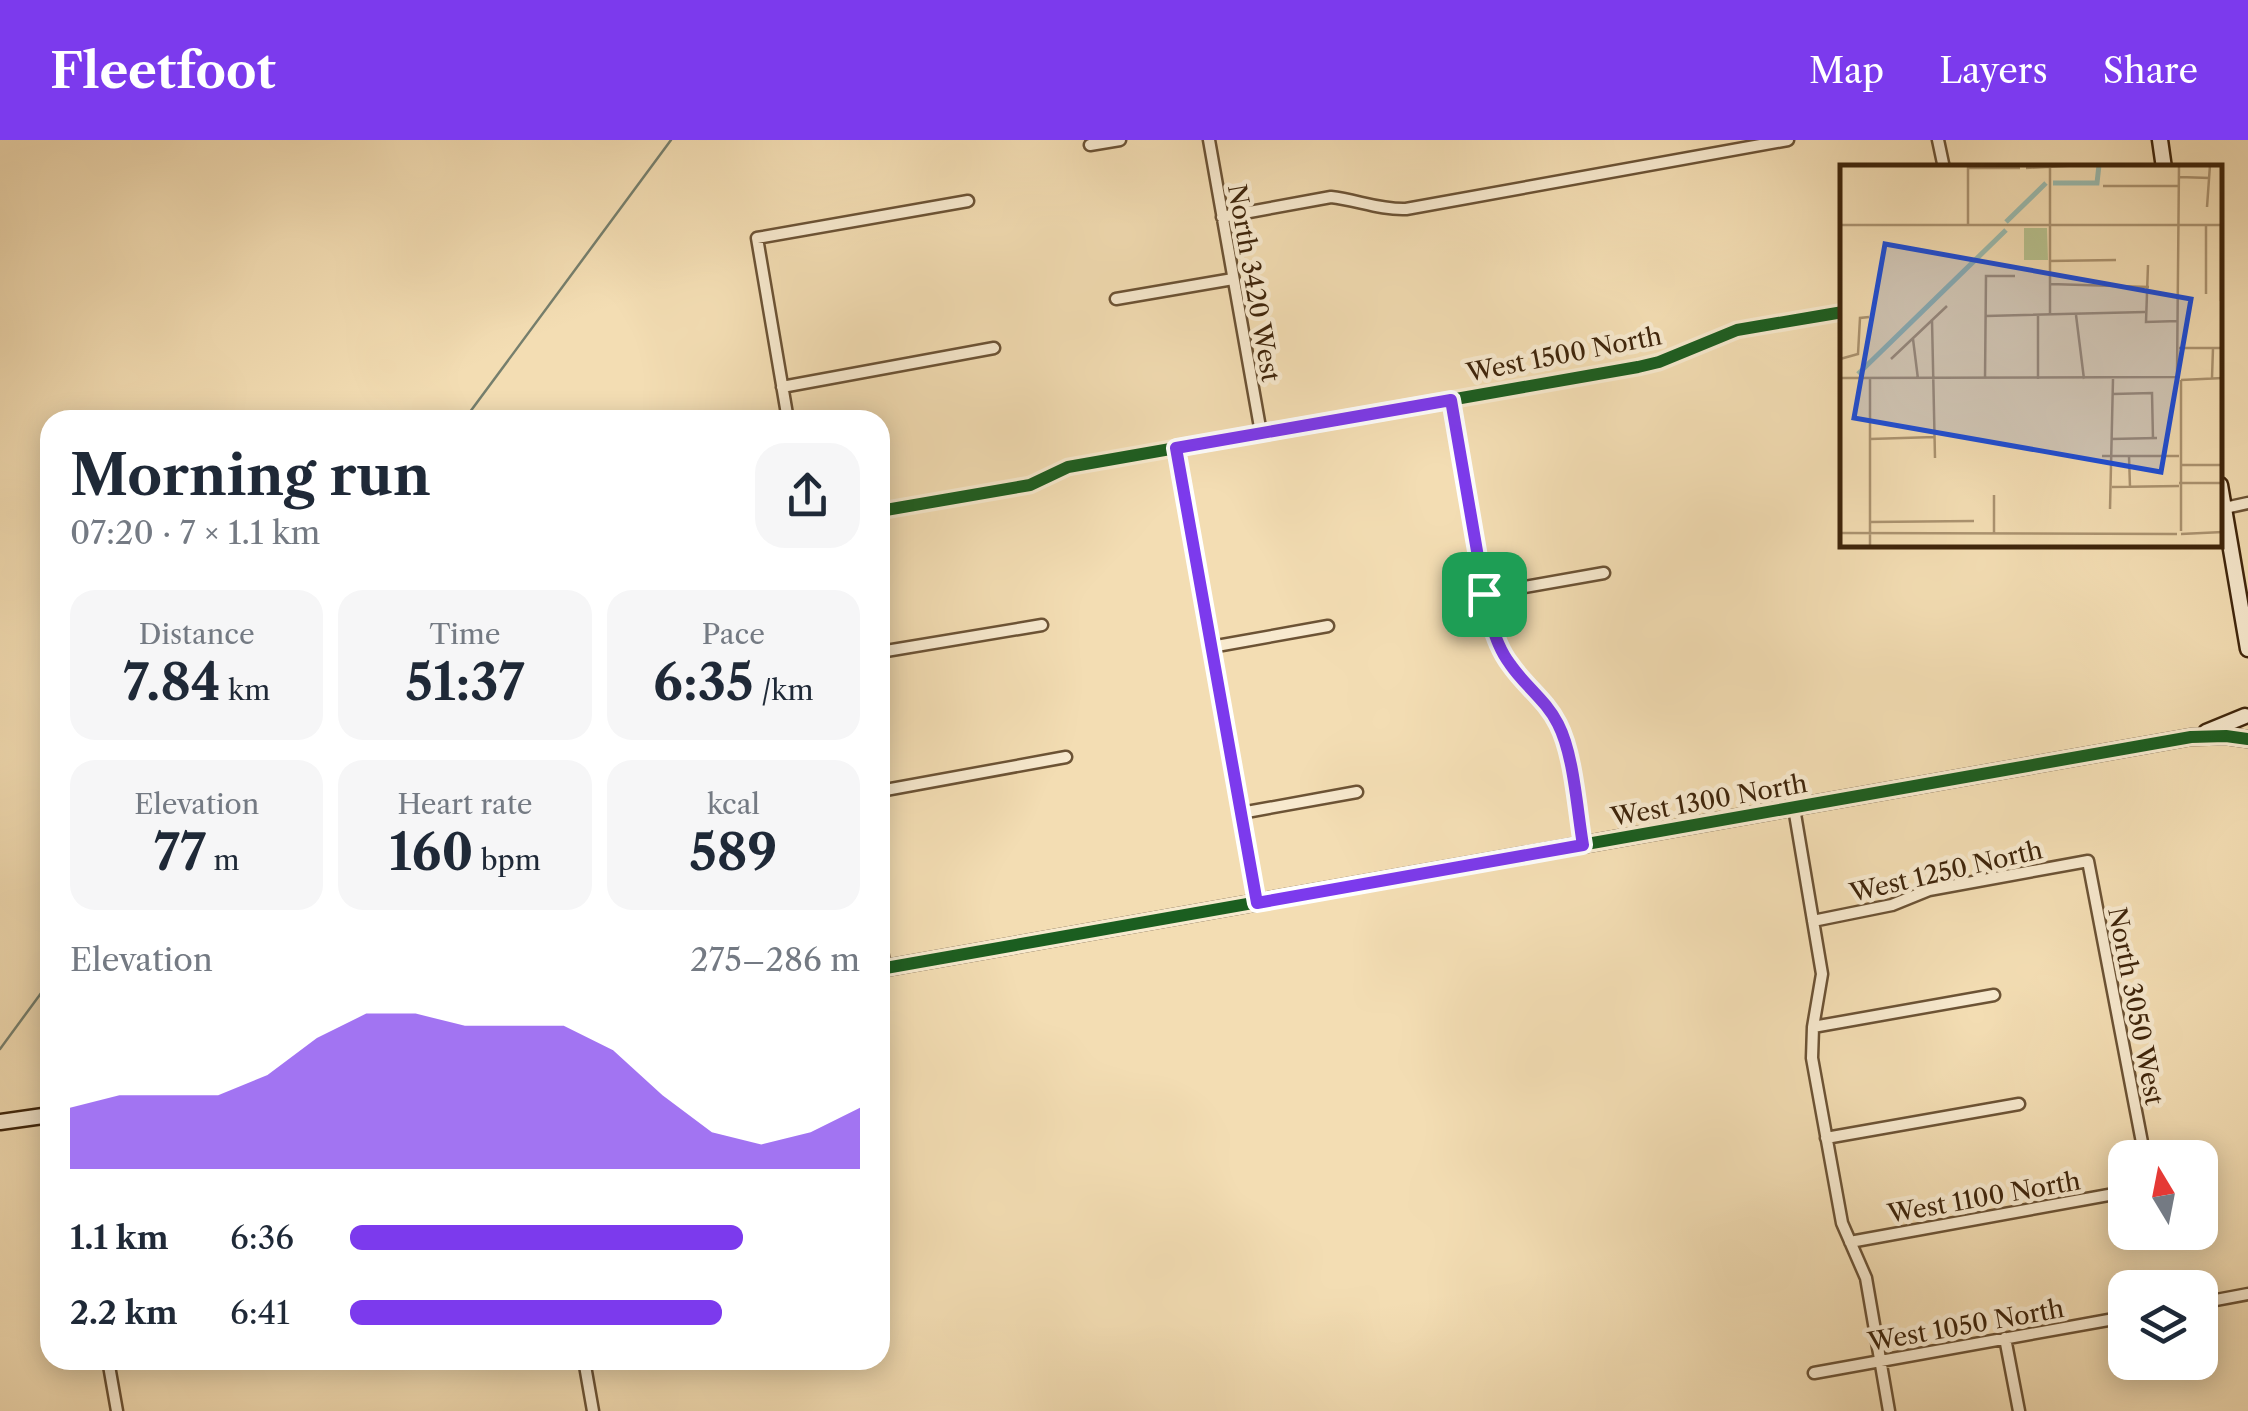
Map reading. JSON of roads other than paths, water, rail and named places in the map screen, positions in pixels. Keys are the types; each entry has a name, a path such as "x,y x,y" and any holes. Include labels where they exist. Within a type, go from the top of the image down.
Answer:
{"street":[{"path":"1090,145 1120,140"},
{"name":"North 3420 West","path":"1209,140 1260,433"},
{"path":"1222,217 1331,197 1388,210 1406,209 1788,140"},
{"path":"1938,140 1943,165"},
{"path":"2160,140 2164,165"},
{"path":"786,410 757,238 968,201"},
{"path":"1116,299 1233,279"},
{"name":"West 1500 North","path":"890,509 1030,485 1068,466 1638,367 1660,362 1737,330 1840,313"},
{"path":"782,387 994,348"},
{"path":"1451,400 1484,594 1495,636 1508,662 1549,708 1561,728 1583,845"},
{"path":"1176,448 1257,903"},
{"path":"2223,502 2248,649"},
{"path":"2224,508 2248,504"},
{"path":"1484,594 1604,572"},
{"path":"890,650 1042,625"},
{"path":"1211,646 1328,626"},
{"path":"2247,712 2243,728 2248,739"},
{"name":"West 1300 North","path":"2191,737 2247,712"},
{"name":"West 1300 North","path":"890,968 2191,737 2248,739"},
{"path":"890,789 1066,758"},
{"path":"1241,814 1358,792"},
{"path":"1794,808 1822,974 1812,1027 1812,1058 1842,1223 1866,1278 1889,1411"},
{"name":"West 1250 North","path":"1813,921 1892,905 1930,890 2088,861"},
{"name":"North 3050 West","path":"2088,861 2142,1140"},
{"path":"1812,1027 1994,995"},
{"path":"1826,1138 2019,1104"},
{"path":"0,1122 40,1116"},
{"name":"West 1100 North","path":"1850,1242 2108,1195"},
{"path":"2218,1300 2248,1294"},
{"name":"West 1050 North","path":"1814,1373 2108,1320"},
{"path":"2005,1338 2018,1411"},
{"path":"110,1370 117,1411"},
{"path":"586,1370 592,1411"}],"waterway":[{"path":"471,410 671,140"},
{"path":"0,1049 40,995"}]}
